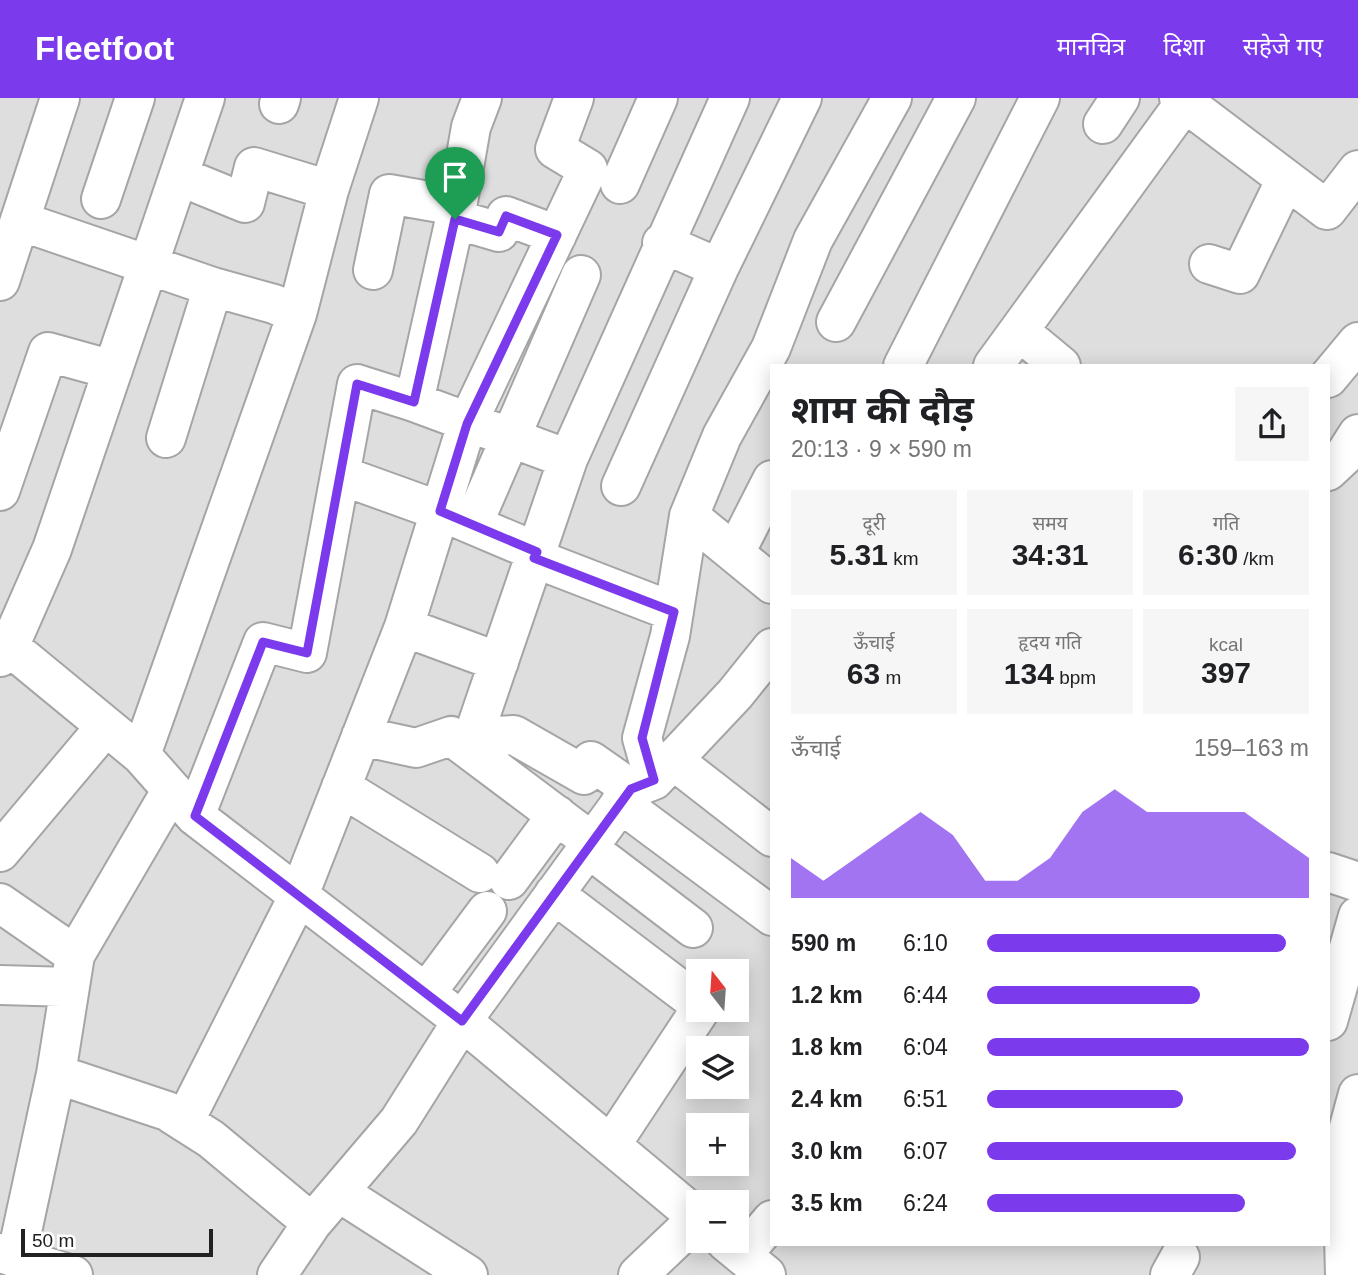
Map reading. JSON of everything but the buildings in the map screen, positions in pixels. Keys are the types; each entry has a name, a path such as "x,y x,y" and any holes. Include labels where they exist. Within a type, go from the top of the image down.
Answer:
{"street":[{"path":"0,281 60,98"},
{"path":"101,199 135,98"},
{"path":"205,98 52,549 3,647 141,755 183,803 462,1021 686,1208"},
{"path":"141,755 297,314 329,190 359,98"},
{"path":"414,402 456,213 471,127 482,98"},
{"path":"457,517 467,424 588,169 555,149 574,98"},
{"path":"620,184 658,98"},
{"path":"730,98 662,243 568,459 473,737 514,735 584,775 591,761 770,836"},
{"path":"621,486 719,268 802,98"},
{"path":"770,914 645,783 642,738 674,612 689,516 722,436 771,348 813,240 892,98"},
{"path":"836,322 956,98"},
{"path":"904,364 1040,98"},
{"path":"995,364 1185,99 1327,210 1358,170"},
{"path":"179,176 245,203 254,167 329,190"},
{"path":"1209,264 1240,274 1286,179"},
{"path":"373,270 389,194 456,213 499,232 506,216 557,235"},
{"path":"20,221 213,287 274,304 297,314"},
{"path":"662,243 719,268"},
{"path":"184,1122 299,895 404,627 457,517 510,439 581,275"},
{"path":"166,438 213,287"},
{"path":"1020,332 1059,364"},
{"path":"1330,376 1358,342"},
{"path":"0,491 48,352 113,370"},
{"path":"73,1275 8,1256 56,1074 73,971 183,803 263,642 307,653 357,384 414,402 467,424 568,459"},
{"path":"340,475 457,517 536,555 674,612"},
{"path":"735,554 770,484"},
{"path":"689,516 770,582"},
{"path":"404,627 499,662"},
{"path":"735,694 770,627"},
{"path":"277,1275 312,1223 341,1193 399,1121 462,1021 590,845 645,783 735,694 770,650"},
{"path":"0,852 106,726"},
{"path":"361,736 416,748 451,736 557,815 693,928"},
{"path":"341,787 494,877 557,815"},
{"path":"1330,873 1358,882"},
{"path":"554,894 686,994"},
{"path":"0,903 73,971"},
{"path":"426,993 487,911"},
{"path":"1330,1014 1358,916"},
{"path":"0,985 73,971"},
{"path":"611,1145 692,1022"},
{"path":"56,1074 167,1111 211,1139 312,1223"},
{"path":"1345,1275 1350,1154 1358,1094"},
{"path":"341,1193 468,1275"},
{"path":"751,1264 770,1224"},
{"path":"638,1275 686,1229"}],"shaded area":[{"path":"0,98 1358,98 1358,1275 0,1275"}],"route":[{"path":"506,216 557,235 467,424 440,511 537,552 534,558 674,612 642,738 654,780 631,789 462,1021 195,816 263,642 307,653 357,384 414,402 455,219 499,232 506,216"}]}
